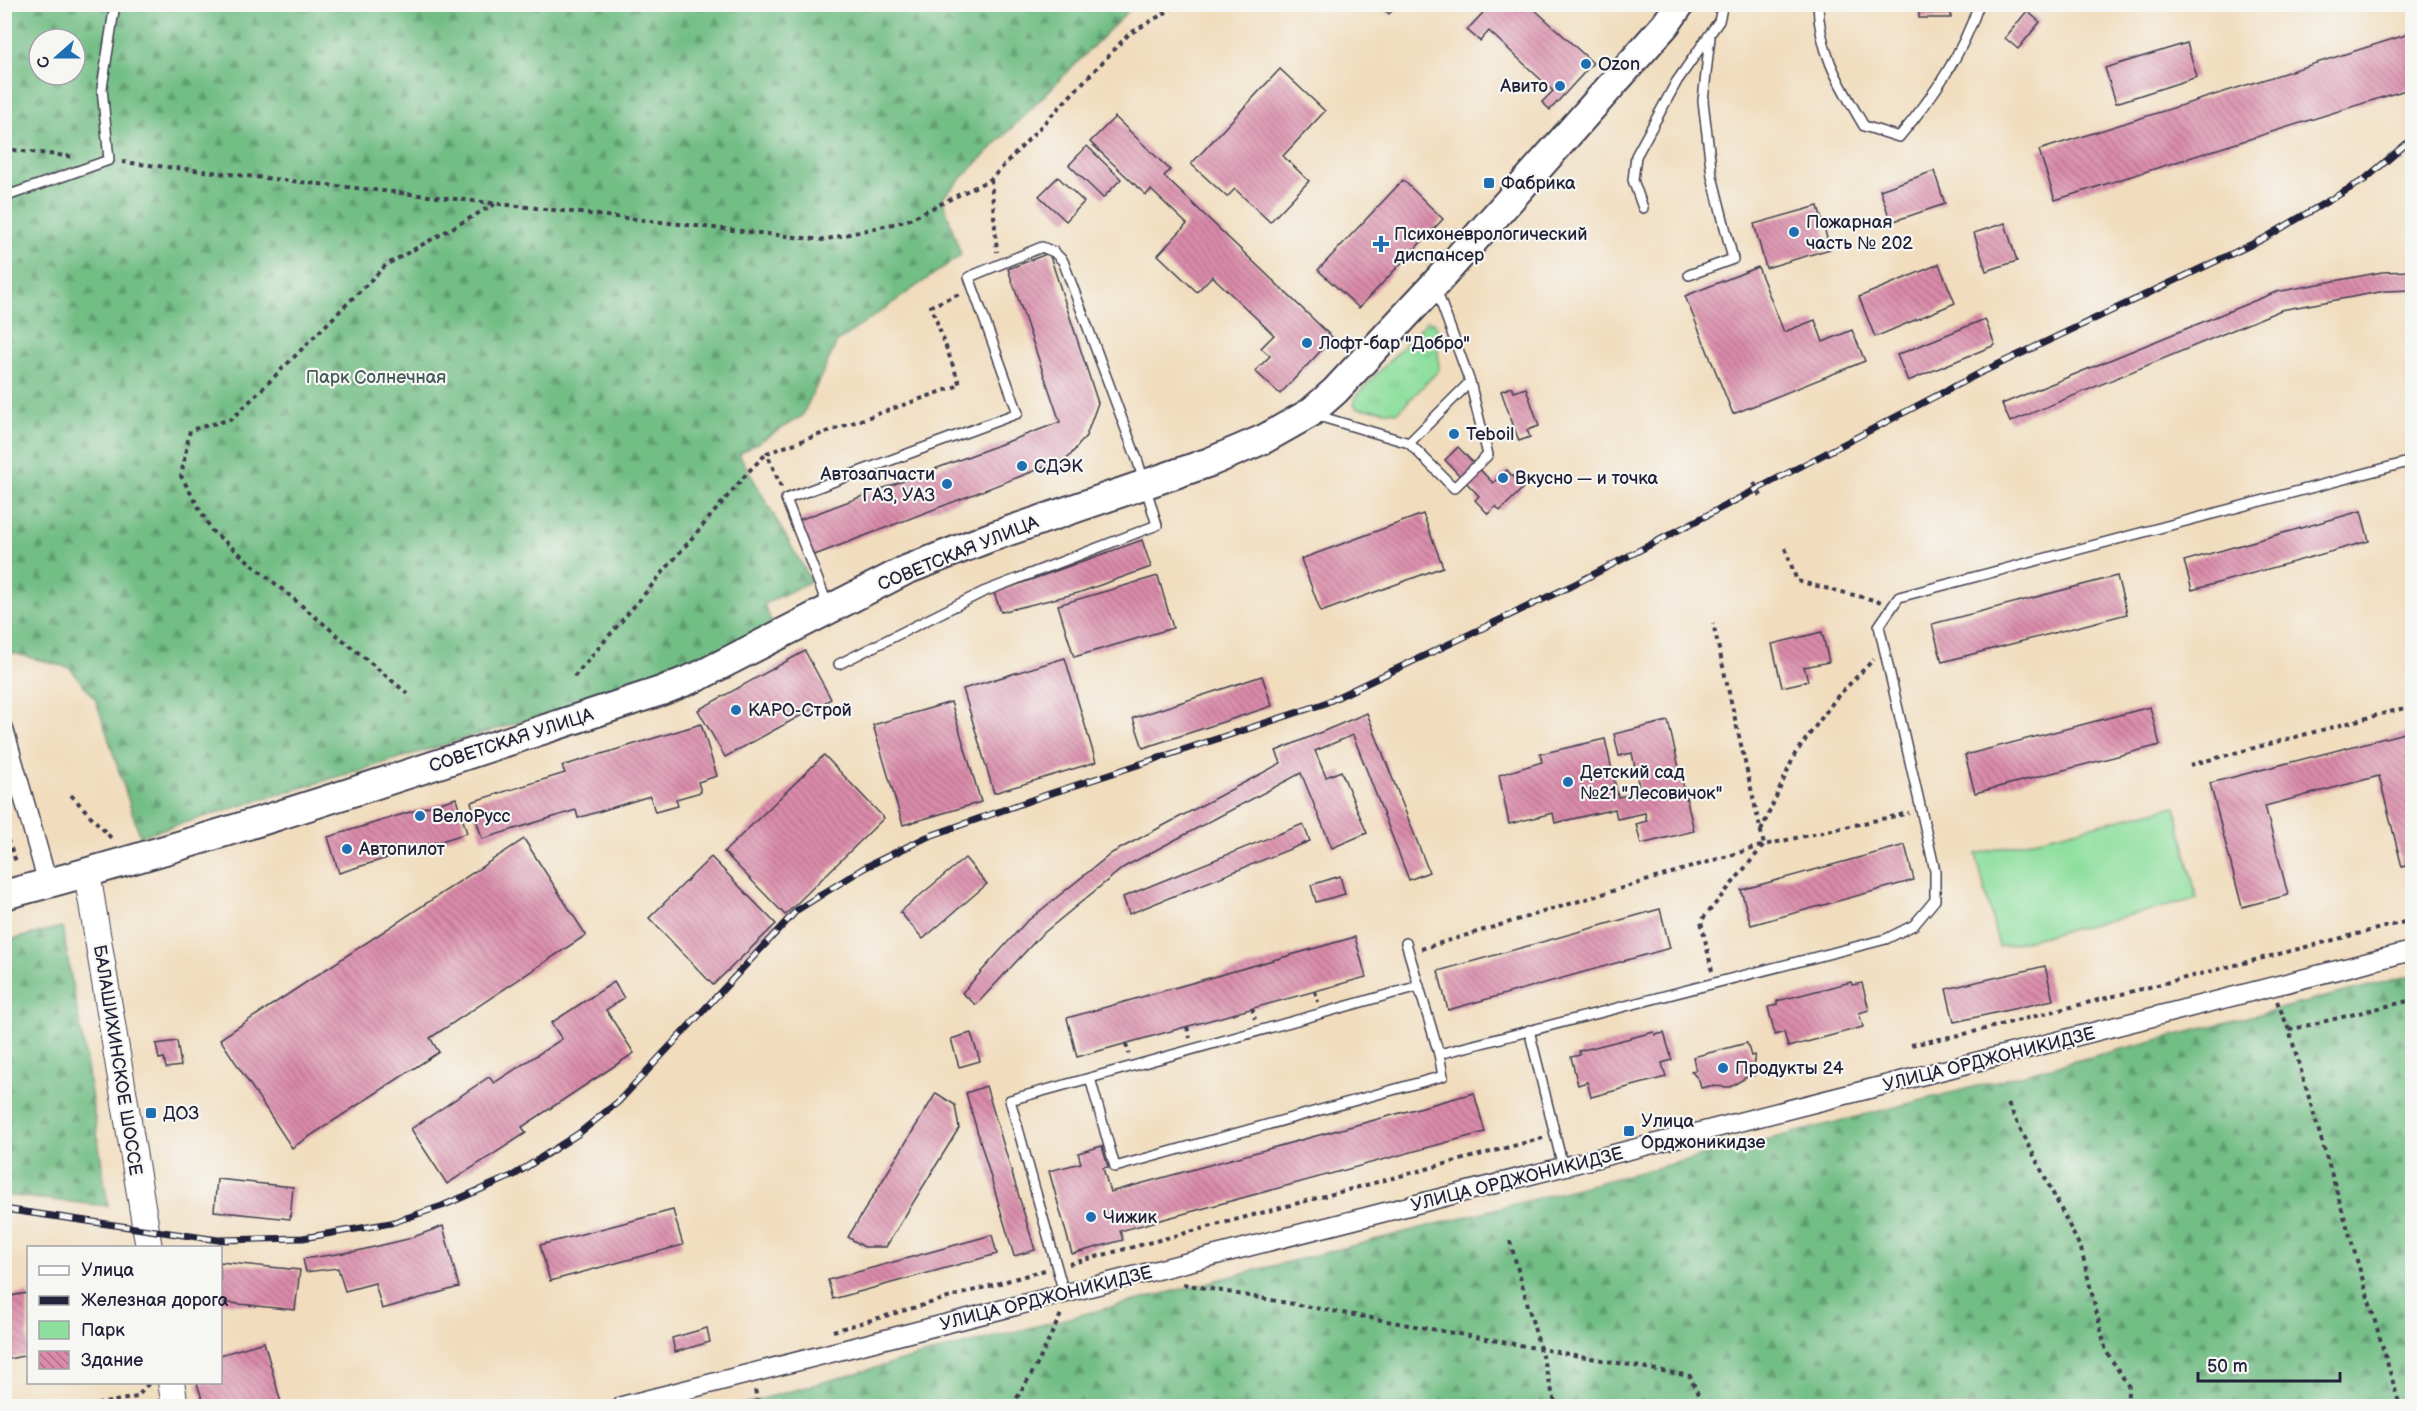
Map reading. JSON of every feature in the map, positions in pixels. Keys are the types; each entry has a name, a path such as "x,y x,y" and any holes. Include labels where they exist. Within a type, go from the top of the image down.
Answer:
{"main road":[{"name":"СОВЕТСКАЯ УЛИЦА","path":"4,895 265,820 661,691 699,676 906,570 1264,439 1310,413 1335,391 1434,285 1666,24 1680,4"},
{"name":"БАЛАШИХИНСКОЕ ШОССЕ","path":"87,873 149,1246"},
{"path":"171,1384 174,1406"}],"street":[{"path":"4,729 48,884"},
{"name":"УЛИЦА ОРДЖОНИКИДЗЕ","path":"622,1407 2412,951"}],"lane":[{"path":"4,197 109,160 102,88 115,4"},
{"path":"1642,208 1633,180 1636,156 1677,81 1710,37 1719,21 1723,4"},
{"path":"1818,4 1818,30 1835,77 1864,126 1899,137 1926,106 1949,72 1979,4"},
{"path":"1689,275 1733,259 1712,176 1703,102 1710,37"},
{"path":"829,609 786,499 1018,413 969,277 1042,247 1054,252 1064,261 1145,484 1157,525 982,592 839,664"},
{"path":"1310,413 1409,444 1454,488 1488,455 1470,382 1434,285"},
{"path":"1409,444 1470,382"},
{"path":"1439,1054 1886,939 1914,925 1935,900 1935,871 1880,626 1899,597 2412,461"},
{"path":"1090,1078 1115,1167 1443,1076 1439,1054 1407,948"},
{"path":"1068,1292 1056,1267 1010,1100 1419,986"},
{"path":"1529,1030 1563,1167"}],"path":[{"path":"4,149 823,240 906,221 991,179 1129,34 1180,4"},
{"path":"991,179 998,265"},
{"path":"408,694 212,531 181,476 190,430 232,419 386,265 496,203"},
{"path":"574,677 743,478 767,453 960,385 931,306 974,289"},
{"path":"767,453 786,499"},
{"path":"1785,548 1797,580 1894,605"},
{"path":"1713,623 1764,845"},
{"path":"1761,832 1795,754 1837,697 1884,647"},
{"path":"2190,765 2412,706"},
{"path":"70,795 112,839"},
{"path":"1407,948 1764,845 1921,810"},
{"path":"4,831 17,864"},
{"path":"1715,983 1701,921 1764,845"},
{"path":"1911,1045 1969,1033 2412,920"},
{"path":"2270,987 2289,1030 2400,1407"},
{"path":"2289,1030 2412,1000"},
{"path":"2008,1104 2081,1250 2106,1351 2129,1387 2126,1407"},
{"path":"823,1334 1056,1267 1555,1135"},
{"path":"1510,1241 1556,1407"},
{"path":"1176,1282 1690,1376 1703,1407"},
{"path":"1012,1407 1037,1365 1068,1292"},
{"path":"88,1407 137,1397 147,1384"}],"green space":[{"name":"Парк Солнечная","path":"4,5 1134,5 942,198 961,255 837,342 802,416 739,454 811,581 764,604 773,626 640,686 140,836 96,700 70,668 5,651"},
{"path":"1427,321 1435,323 1437,328 1439,370 1398,412 1357,408 1354,404 1356,396"},
{"path":"2175,806 2197,899 1999,947 1976,854"},
{"path":"62,927 86,1060 108,1206 5,1195 5,941"},
{"path":"2412,975 2412,1406 736,1406 908,1359"}],"building":[{"path":"1379,4 1399,4 1389,14"},
{"path":"1491,4 1536,4 1533,8 1593,63 1550,110 1542,102 1553,91 1489,31 1480,41 1467,30"},
{"path":"1919,4 1951,4 1951,18 1919,18"},
{"path":"2027,11 2040,22 2018,49 2005,38"},
{"path":"2412,33 2412,88 2055,200 2039,150"},
{"path":"2187,43 2197,77 2116,103 2105,68"},
{"path":"1280,69 1325,111 1283,156 1309,181 1270,222 1235,189 1227,197 1191,164"},
{"path":"1115,117 1170,170 1164,176 1333,338 1280,394 1255,371 1270,356 1261,348 1274,335 1212,276 1197,292 1158,255 1187,224 1151,190 1146,195 1090,142"},
{"path":"1087,146 1121,179 1103,198 1069,165"},
{"path":"1934,171 1945,204 1891,222 1880,190"},
{"path":"1058,177 1084,202 1066,221 1039,196"},
{"name":"Психоневрологический диспансер","path":"1403,180 1443,219 1359,308 1318,270"},
{"path":"1818,206 1830,249 1766,268 1754,224"},
{"path":"2005,223 2017,261 1986,271 1974,233"},
{"path":"1049,253 1098,403 1086,436 1068,458 812,556 799,520 1060,422 1008,269"},
{"path":"1939,264 1955,303 1875,337 1859,297"},
{"path":"1758,267 1784,332 1815,320 1823,342 1852,330 1865,361 1733,414 1685,296"},
{"path":"2412,271 2412,290 2385,291 2281,310 2010,422 2002,404 2276,292 2382,272"},
{"path":"1985,319 1995,345 1908,381 1897,355"},
{"path":"1512,387 1514,392 1526,388 1539,426 1527,430 1530,437 1519,441 1501,391"},
{"path":"1458,447 1493,483 1507,470 1523,488 1500,511 1496,506 1488,514 1475,500 1479,496 1445,460"},
{"path":"2361,511 2369,541 2192,590 2184,561"},
{"path":"1423,514 1443,567 1321,612 1301,559"},
{"path":"1142,540 1151,567 1078,593 1001,612 994,593"},
{"path":"1158,576 1173,628 1074,657 1058,605"},
{"path":"2117,576 2127,614 1942,662 1932,624"},
{"path":"1822,632 1829,662 1804,667 1808,681 1782,687 1772,644"},
{"path":"805,651 831,699 725,757 698,710"},
{"path":"1065,658 1096,762 994,793 963,689"},
{"path":"1262,676 1272,706 1143,748 1133,718"},
{"path":"951,702 981,802 903,825 873,725"},
{"path":"2150,707 2160,745 1975,793 1965,755"},
{"path":"1367,713 1429,872 1409,880 1353,735 1315,751 1326,777 1341,771 1367,833 1332,848 1301,773 1124,867 1040,936 976,1005 962,993 1025,923 1112,853 1281,763 1276,751"},
{"path":"1668,721 1694,831 1641,844 1636,824 1647,821 1645,813 1617,819 1615,809 1555,823 1553,813 1509,824 1499,775 1542,762 1540,754 1605,739 1618,797 1640,792 1632,753 1619,756 1614,734"},
{"path":"701,724 717,776 698,782 701,792 676,799 678,806 655,812 650,796 578,818 576,810 482,839 471,802 565,773 562,766"},
{"path":"2412,731 2412,864 2402,867 2379,776 2265,806 2288,895 2242,907 2210,783"},
{"path":"824,755 884,818 785,915 724,852"},
{"path":"456,798 467,833 339,873 328,837"},
{"path":"1303,824 1310,841 1129,914 1123,897"},
{"path":"524,839 586,935 430,1038 439,1052 292,1148 220,1039"},
{"path":"1905,845 1914,880 1751,925 1741,890"},
{"path":"711,857 776,924 713,985 649,918"},
{"path":"965,858 987,884 923,939 900,912"},
{"path":"1340,876 1345,894 1316,902 1311,885"},
{"path":"1660,909 1670,948 1448,1010 1438,971"},
{"path":"1355,937 1366,977 1077,1057 1067,1018"},
{"path":"2045,966 2053,1000 1954,1022 1946,989"},
{"path":"614,982 624,998 606,1010 634,1053 522,1127 526,1133 447,1184 411,1129 489,1077 494,1083 562,1039 551,1023"},
{"path":"1851,982 1852,985 1862,983 1869,1010 1859,1013 1863,1027 1788,1047 1784,1032 1775,1035 1768,1007 1777,1005 1777,1001"},
{"path":"1654,1032 1655,1035 1664,1033 1672,1060 1662,1063 1666,1077 1591,1097 1587,1082 1578,1085 1571,1057 1580,1055 1579,1051"},
{"path":"971,1033 980,1061 959,1067 951,1039"},
{"path":"177,1041 181,1066 166,1068 164,1058 159,1059 156,1044"},
{"path":"1747,1043 1751,1056 1755,1055 1753,1066 1755,1075 1730,1087 1701,1088 1699,1080 1691,1071 1696,1070 1693,1057"},
{"path":"986,1086 1035,1250 1014,1256 966,1093"},
{"path":"936,1093 955,1105 959,1128 886,1247 864,1247 848,1237"},
{"path":"1474,1093 1485,1132 1120,1231 1123,1240 1072,1254 1049,1171 1081,1163 1078,1153 1102,1146 1108,1167 1103,1168 1110,1192"},
{"path":"217,1179 293,1187 290,1219 214,1211"},
{"path":"673,1210 683,1245 550,1281 540,1245"},
{"path":"443,1226 459,1287 382,1309 375,1283 345,1291 338,1268 306,1272 303,1259 357,1251 408,1239"},
{"path":"992,1235 997,1254 833,1299 828,1280"},
{"path":"222,1262 300,1270 295,1310 222,1302"},
{"path":"27,1293 27,1355 4,1360 4,1297"},
{"path":"707,1328 710,1342 675,1352 672,1338"},
{"path":"264,1342 282,1406 204,1406 197,1384 222,1384 222,1354"}],"railway":[{"path":"4,1209 218,1240 303,1238 391,1223 442,1206 514,1175 578,1134 618,1102 797,910 864,868 927,837 1037,798 1323,704 1571,586 1982,372 2263,239 2364,180 2412,139"}],"place":[{"name":"Ozon","path":"1586,64"},
{"name":"Авито","path":"1560,86"},
{"name":"Фабрика","path":"1489,183"},
{"name":"Пожарная часть № 202","path":"1794,232"},
{"name":"Психоневрологический диспансер","path":"1381,244"},
{"name":"Лофт-бар \"Добро\"","path":"1307,343"},
{"name":"Teboil","path":"1454,434"},
{"name":"СДЭК","path":"1022,466"},
{"name":"Вкусно — и точка","path":"1503,478"},
{"name":"Автозапчасти ГАЗ, УАЗ","path":"947,484"},
{"name":"КАРО-Строй","path":"736,710"},
{"name":"Детский сад №21 \"Лесовичок\"","path":"1568,782"},
{"name":"ВелоРусс","path":"420,816"},
{"name":"Автопилот","path":"347,849"},
{"name":"Продукты 24","path":"1723,1068"},
{"name":"ДОЗ","path":"151,1113"},
{"name":"Улица Орджоникидзе","path":"1629,1131"},
{"name":"Чижик","path":"1091,1217"}]}
